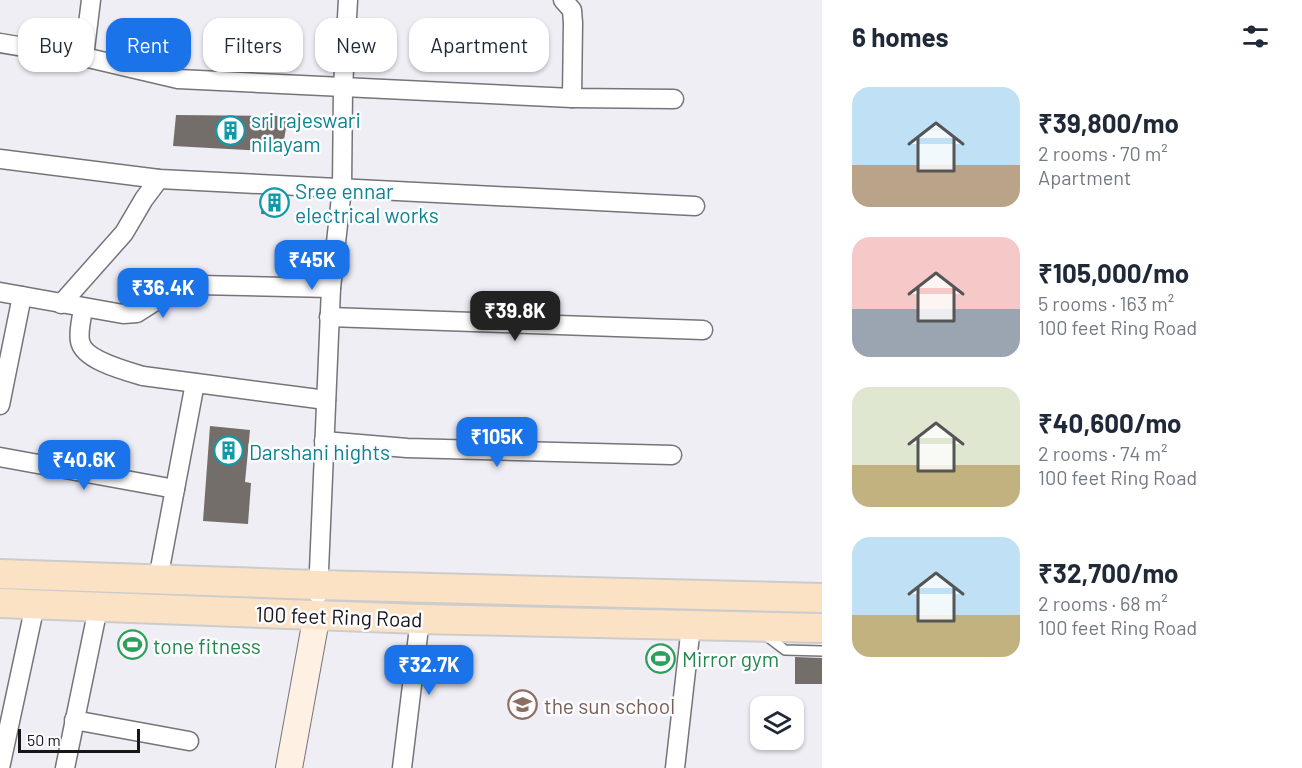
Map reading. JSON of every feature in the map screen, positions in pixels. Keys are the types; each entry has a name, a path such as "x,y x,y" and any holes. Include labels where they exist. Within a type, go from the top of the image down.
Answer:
{"main road":[{"name":"100 feet Ring Road","path":"0,574 822,598"},
{"name":"100 feet Ring Road","path":"0,603 420,619 822,628"}],"street":[{"path":"89,18 91,0"},
{"path":"290,768 317,614 330,288 342,188 343,87 348,0"},
{"path":"563,0 572,10 572,98"},
{"path":"0,43 18,46"},
{"path":"94,59 178,79 572,98 674,99"},
{"path":"0,159 159,178 695,206"},
{"path":"61,304 124,233 159,178"},
{"path":"0,292 108,313 137,313 170,292 198,285 330,288"},
{"path":"0,405 22,296"},
{"path":"83,308 80,343 82,349 120,370 143,376 326,400"},
{"path":"329,317 703,330"},
{"path":"158,579 195,382"},
{"path":"324,441 407,448 672,455"},
{"path":"0,457 175,489"},
{"path":"0,768 35,605"},
{"path":"65,768 98,608"},
{"path":"402,768 420,619"},
{"path":"675,768 691,626"},
{"path":"75,720 189,741"}],"lane":[{"path":"755,627 785,650 822,651"}],"building":[{"name":"sri rajeswari nilayam","path":"176,115 288,116 282,152 173,146"},
{"name":"Sree ennar electrical works","path":"263,196 286,197 283,215 261,214"},
{"path":"210,426 250,430 245,482 251,483 248,524 203,521"},
{"path":"795,657 822,658 822,684 795,684"}],"place":[{"name":"sri rajeswari nilayam","path":"230,131"},
{"name":"Sree ennar electrical works","path":"274,202"},
{"name":"Darshani hights","path":"228,451"},
{"name":"tone fitness","path":"132,645"},
{"name":"Mirror gym","path":"661,658"},
{"name":"the sun school","path":"523,705"}]}
